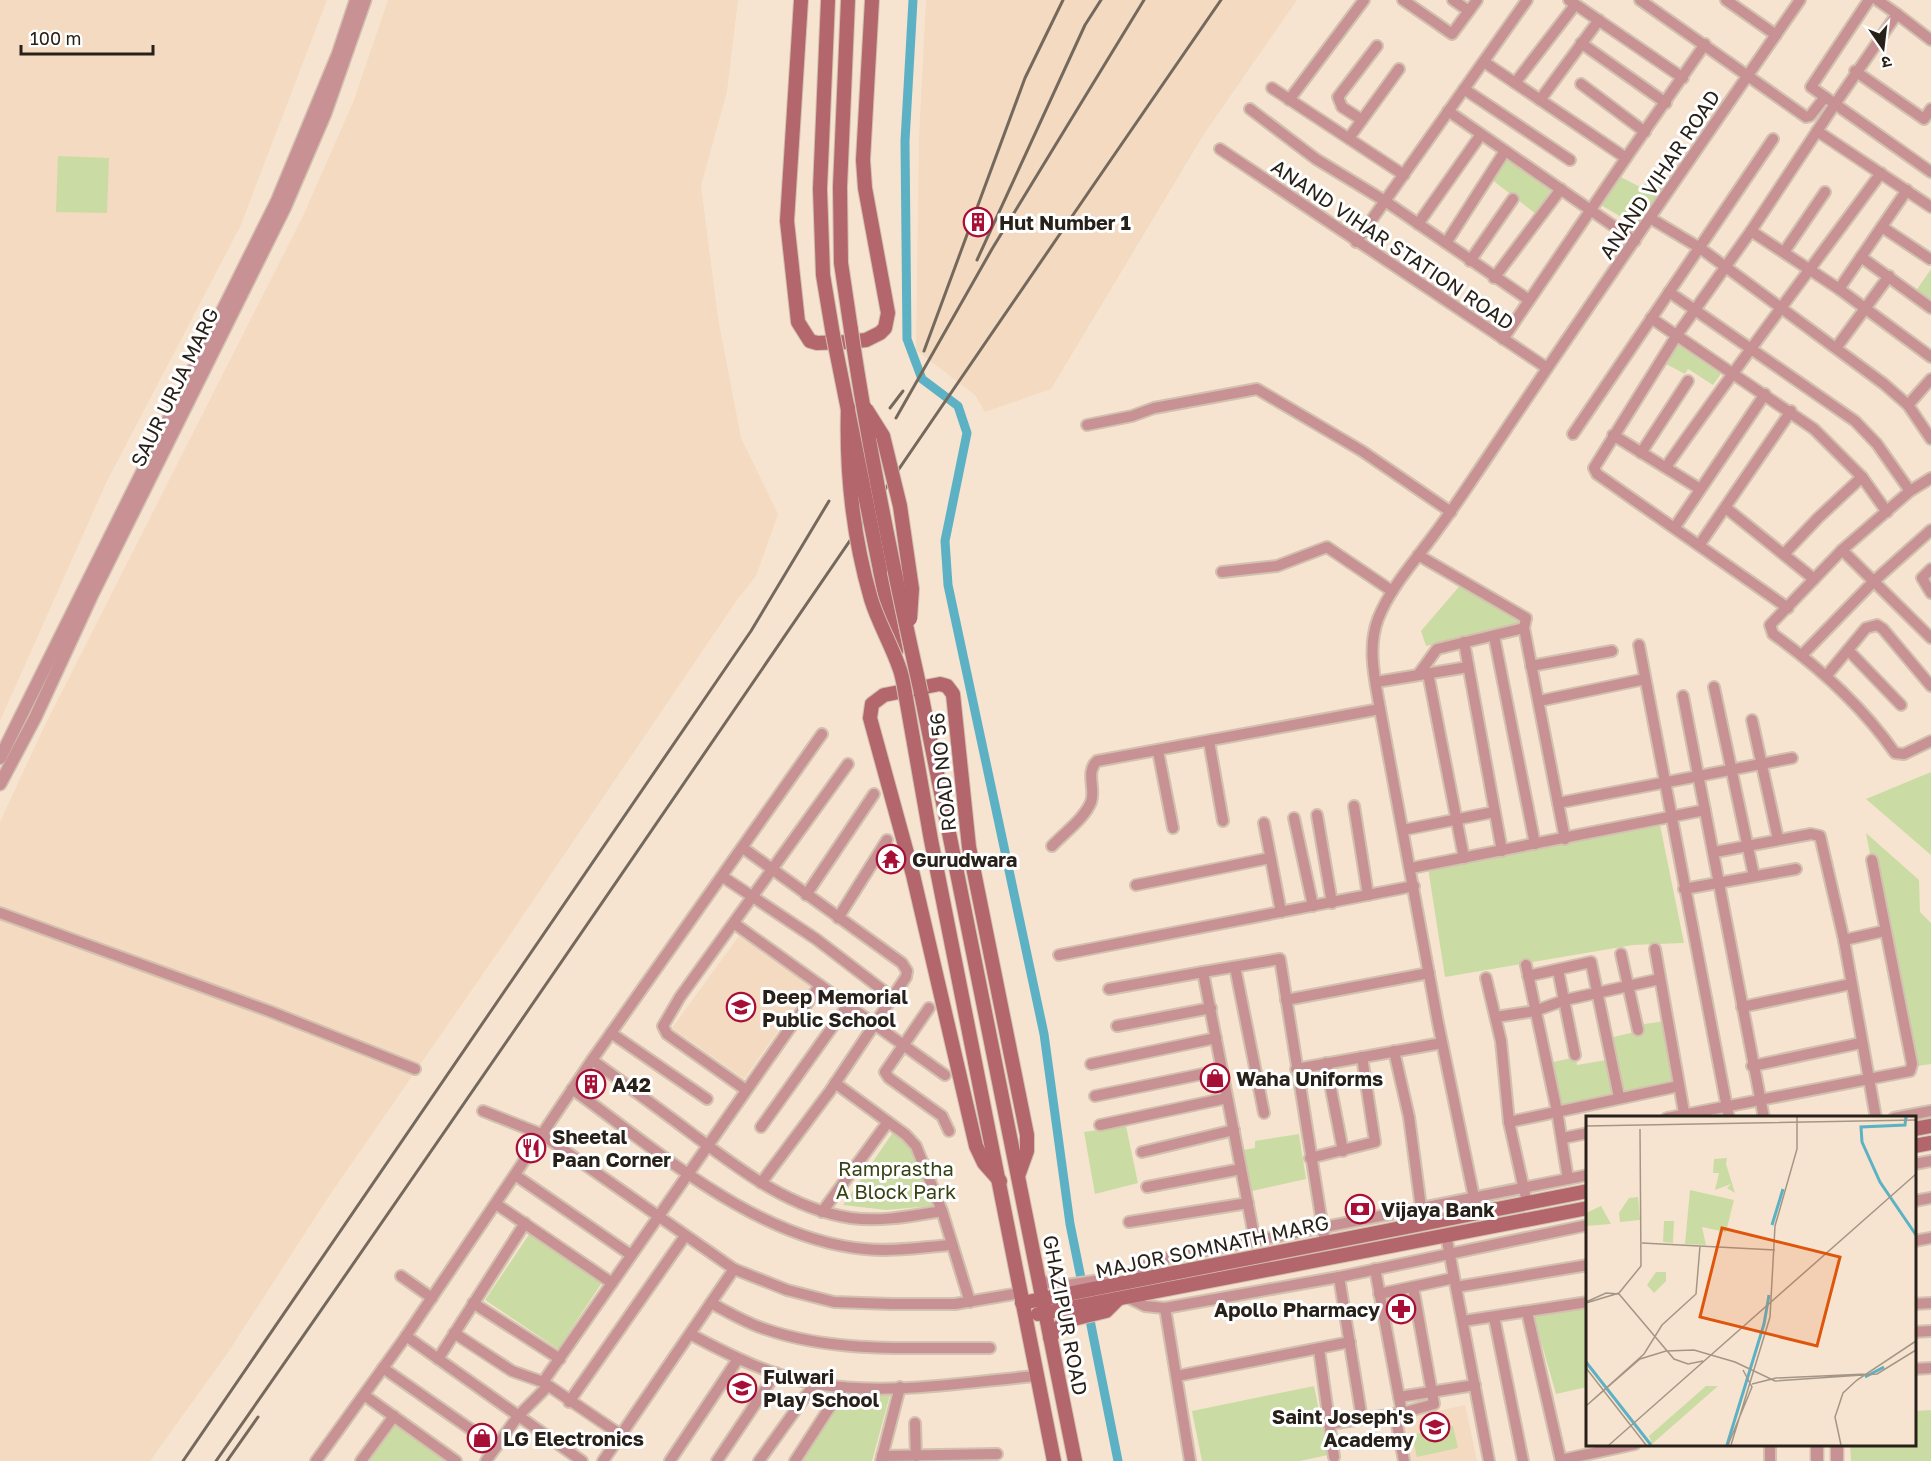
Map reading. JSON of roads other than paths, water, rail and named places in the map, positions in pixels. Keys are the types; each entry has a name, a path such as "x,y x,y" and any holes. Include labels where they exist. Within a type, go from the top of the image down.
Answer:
{"main road":[{"path":"801,0 787,221 798,322 804,336 817,343 874,337 885,328 888,313 865,188 863,160 872,0"},
{"path":"828,0 820,189 823,275 833,335 855,405"},
{"path":"848,5 840,187 841,264 851,330 855,405"},
{"name":"GHAZIPUR ROAD","path":"855,405 921,693 1075,1461"},
{"name":"GHAZIPUR ROAD","path":"855,405 931,840 1054,1461"},
{"name":"ROAD NO 56","path":"999,1181 984,1163 976,1146 913,875 870,718 872,704 884,695 940,684 946,686 953,694 969,847 1027,1135 1027,1151 1018,1176"},
{"path":"1916,1129 1931,1126"},
{"path":"1916,1146 1931,1143"},
{"name":"MAJOR SOMNATH MARG","path":"1114,1293 1324,1242 1586,1191"},
{"name":"MAJOR SOMNATH MARG","path":"1022,1304 1044,1306 1064,1303 1586,1208"},
{"path":"1012,1249 1032,1245"},
{"path":"1032,1355 1052,1343 1064,1303 1114,1293"}],"street":[{"name":"SAUR URJA MARG","path":"320,112 356,0"},
{"name":"SAUR URJA MARG","path":"0,784 55,660 285,207 365,0"},
{"path":"1289,100 1364,0"},
{"path":"1404,0 1452,34 1477,0"},
{"path":"1453,0 1469,11"},
{"path":"1640,0 1806,117 1810,116 1825,97"},
{"path":"1726,0 1776,35"},
{"name":"ANAND VIHAR ROAD","path":"1477,1212 1442,1042 1380,709 1373,656 1375,631 1392,591 1451,512 1800,0"},
{"path":"1869,0 1810,87 1931,172"},
{"path":"1877,0 1931,40"},
{"path":"1356,242 1484,62 1521,2"},
{"path":"1515,83 1572,2 1683,78"},
{"path":"1788,608 1700,544 1597,474 1594,464 1677,336 1751,231 1855,71 1897,14"},
{"path":"1540,100 1599,20"},
{"path":"1581,43 1666,103"},
{"path":"1503,339 1705,44"},
{"path":"1362,120 1342,107 1338,97 1377,46"},
{"path":"1484,62 1626,158"},
{"path":"1349,138 1399,69"},
{"path":"1855,71 1924,119 1931,109"},
{"path":"1581,84 1645,132"},
{"path":"1272,88 1404,175"},
{"path":"1464,89 1570,160"},
{"path":"1250,109 1316,159 1385,201 1529,300"},
{"path":"1448,111 1480,136 1591,208 1635,241"},
{"path":"1817,131 1931,207"},
{"path":"1418,224 1480,136"},
{"path":"1573,434 1773,139"},
{"name":"ANAND VIHAR STATION ROAD","path":"1221,149 1356,242 1547,368"},
{"path":"1446,243 1505,151"},
{"path":"1666,467 1732,372 1782,310 1881,173"},
{"path":"1494,278 1561,189"},
{"path":"1839,289 1907,190"},
{"path":"1784,252 1825,192"},
{"path":"1470,261 1513,199"},
{"path":"1650,218 1700,248 1836,348 1908,405 1931,440"},
{"path":"1882,227 1930,259"},
{"path":"1751,231 1839,289 1931,357"},
{"path":"1861,257 1931,308"},
{"path":"1836,348 1889,276"},
{"path":"1669,292 1752,347 1855,421 1882,450 1910,491"},
{"path":"1651,318 1791,411 1827,440 1862,477 1887,512"},
{"path":"1908,405 1931,379"},
{"path":"1641,453 1688,381"},
{"path":"1087,425 1132,416 1154,408 1257,389 1362,451 1451,512"},
{"path":"1674,527 1765,394"},
{"path":"1700,544 1791,411"},
{"path":"1613,435 1700,489"},
{"path":"1784,554 1862,477"},
{"path":"1931,478 1910,491 1842,550 1770,626 1770,630 1827,675 1879,730 1899,755 1931,741"},
{"path":"1726,508 1814,579"},
{"path":"1802,655 1874,581 1931,530"},
{"path":"1221,572 1277,566 1327,547 1392,591"},
{"path":"1842,550 1931,638"},
{"path":"1418,555 1526,618 1524,628 1565,839"},
{"path":"1931,568 1922,578 1931,593"},
{"path":"1827,675 1866,628 1877,626 1883,628 1931,686"},
{"path":"1464,858 1423,674 1437,649 1524,628"},
{"path":"1494,636 1535,844"},
{"path":"1464,642 1502,851"},
{"path":"1639,645 1728,1116"},
{"path":"1848,650 1901,705"},
{"path":"1532,666 1612,651"},
{"name":"SAUR URJA MARG","path":"0,758 55,660"},
{"path":"1376,682 1468,667"},
{"path":"1539,701 1646,679"},
{"path":"1714,687 1754,876"},
{"path":"1683,696 1715,852 1752,1066 1763,1116"},
{"path":"1052,846 1089,806 1092,795 1092,768 1097,761 1380,709"},
{"path":"1752,720 1778,839"},
{"path":"316,1461 406,1336 592,1059 822,734"},
{"path":"1209,741 1223,820"},
{"path":"1158,751 1173,828"},
{"path":"1558,803 1792,758"},
{"path":"746,1090 667,1034 663,1026 680,997 754,898 848,764"},
{"path":"806,895 874,794"},
{"path":"1354,806 1368,896"},
{"path":"1411,868 1706,810"},
{"path":"1403,830 1494,812"},
{"path":"1317,815 1332,903"},
{"path":"1294,818 1313,906"},
{"path":"1264,823 1281,912"},
{"path":"1715,852 1778,839 1811,834 1820,836 1844,940 1876,1116"},
{"path":"838,918 887,840"},
{"path":"743,848 906,967 906,977 893,998 835,1083 761,1183"},
{"path":"1136,885 1270,858"},
{"path":"1655,949 1684,1116 1910,1071 1912,1064 1884,931 1872,860"},
{"path":"1684,889 1796,869"},
{"path":"723,877 816,939 893,998"},
{"path":"1059,955 1414,886"},
{"path":"0,913 269,1011 415,1069"},
{"path":"735,924 945,1075"},
{"path":"1844,940 1884,931"},
{"path":"1621,954 1638,1030"},
{"path":"1109,989 1280,959 1324,1242"},
{"path":"1568,1179 1563,1138 1527,971 1558,970 1591,962 1619,1097"},
{"path":"1235,967 1264,1113"},
{"path":"1558,970 1575,1055"},
{"path":"1203,972 1255,1241"},
{"path":"1286,1000 1429,973"},
{"path":"1486,978 1502,1041 1509,1122 1527,1203"},
{"path":"1496,1017 1535,1011 1565,1000 1660,979"},
{"path":"1742,1007 1851,984"},
{"path":"486,1461 518,1416 545,1384 687,1172 820,985"},
{"path":"761,1127 848,1005"},
{"path":"929,1008 886,1068 886,1075 942,1116 950,1131"},
{"path":"1117,1026 1211,1008"},
{"path":"611,1033 707,1099"},
{"path":"1091,1064 1216,1038"},
{"path":"1296,1069 1442,1042"},
{"path":"1752,1066 1861,1043"},
{"path":"1394,1051 1409,1116 1419,1207 1423,1223"},
{"path":"1310,1158 1376,1142 1377,1136 1362,1057"},
{"path":"592,1059 761,1183 822,1212 857,1218 885,1219 942,1211"},
{"path":"1326,1063 1343,1150"},
{"path":"1095,1096 1222,1070"},
{"path":"835,1083 916,1146 942,1211 970,1302"},
{"path":"1509,1122 1679,1086"},
{"path":"572,1089 687,1172 757,1215 784,1228 820,1240 864,1249 952,1245"},
{"path":"1100,1125 1227,1098"},
{"path":"483,1111 541,1134 734,1269 787,1290 834,1302 910,1305 970,1302 1022,1304"},
{"path":"1905,1116 1931,1111"},
{"path":"822,1212 888,1122"},
{"path":"1142,1152 1234,1130"},
{"path":"1563,1138 1586,1133"},
{"path":"1916,1164 1931,1161"},
{"path":"1147,1187 1241,1169"},
{"path":"515,1175 631,1255"},
{"path":"1586,1175 1322,1226 1151,1263 1139,1270 1114,1293 1145,1306 1165,1308 1339,1277 1586,1225"},
{"path":"1916,1201 1931,1198"},
{"path":"1129,1222 1248,1203"},
{"path":"496,1204 612,1283"},
{"path":"438,1359 525,1223"},
{"path":"1446,1235 1489,1461"},
{"path":"569,1402 685,1236"},
{"path":"1916,1241 1931,1238"},
{"path":"1379,1294 1413,1287 1586,1265"},
{"path":"603,1461 734,1269"},
{"path":"1375,1269 1399,1397 1404,1461"},
{"path":"401,1276 432,1298"},
{"path":"1339,1277 1362,1419"},
{"path":"1039,1280 1064,1303"},
{"path":"1329,1424 1399,1414 1434,1404 1434,1392 1413,1287"},
{"path":"1463,1321 1586,1302"},
{"path":"473,1303 560,1359"},
{"path":"711,1303 765,1329 814,1341 868,1347 990,1348"},
{"path":"1916,1304 1931,1303"},
{"path":"1165,1308 1190,1461"},
{"path":"1527,1312 1561,1460 1626,1446"},
{"path":"1494,1317 1522,1461"},
{"path":"1916,1332 1931,1331"},
{"path":"454,1333 512,1371 545,1384 621,1435"},
{"path":"690,1334 738,1359 776,1373 815,1383 843,1387 900,1387 1036,1376"},
{"path":"406,1336 582,1461"},
{"path":"1177,1376 1350,1342"},
{"path":"1319,1349 1334,1457"},
{"path":"670,1461 738,1359"},
{"path":"383,1368 496,1447"},
{"path":"1916,1369 1931,1368"},
{"path":"717,1461 776,1373"},
{"path":"759,1461 815,1383"},
{"path":"1399,1397 1475,1385"},
{"path":"795,1461 843,1387"},
{"path":"900,1387 881,1458 997,1454"},
{"path":"364,1395 456,1461"},
{"path":"361,1461 394,1416"},
{"path":"915,1423 916,1456"}],"waterway":[{"path":"913,0 905,141 907,339 922,379 958,406 967,433 945,541 948,585 1044,1034 1070,1224 1083,1288"},
{"path":"1088,1310 1118,1461"}],"railway":[{"path":"924,351 1025,78 1063,0"},
{"path":"977,260 1085,25 1101,0"},
{"path":"896,418 992,249 1144,0"},
{"path":"216,1461 469,1097 1221,0"},
{"path":"890,408 903,391"},
{"path":"183,1461 751,631 829,501"},
{"path":"227,1461 258,1417"}],"place":[{"name":"Hut Number 1","path":"978,222"},
{"name":"Gurudwara","path":"891,859"},
{"name":"Deep Memorial Public School","path":"741,1007"},
{"name":"Waha Uniforms","path":"1215,1078"},
{"name":"A42","path":"591,1084"},
{"name":"Sheetal Paan Corner","path":"531,1148"},
{"name":"Vijaya Bank","path":"1360,1209"},
{"name":"Apollo Pharmacy","path":"1401,1309"},
{"name":"Fulwari Play School","path":"742,1388"},
{"name":"Saint Joseph's Academy","path":"1435,1427"},
{"name":"LG Electronics","path":"482,1438"}],"park label":[{"name":"Ramprastha A Block Park","path":"896,1180"}]}
